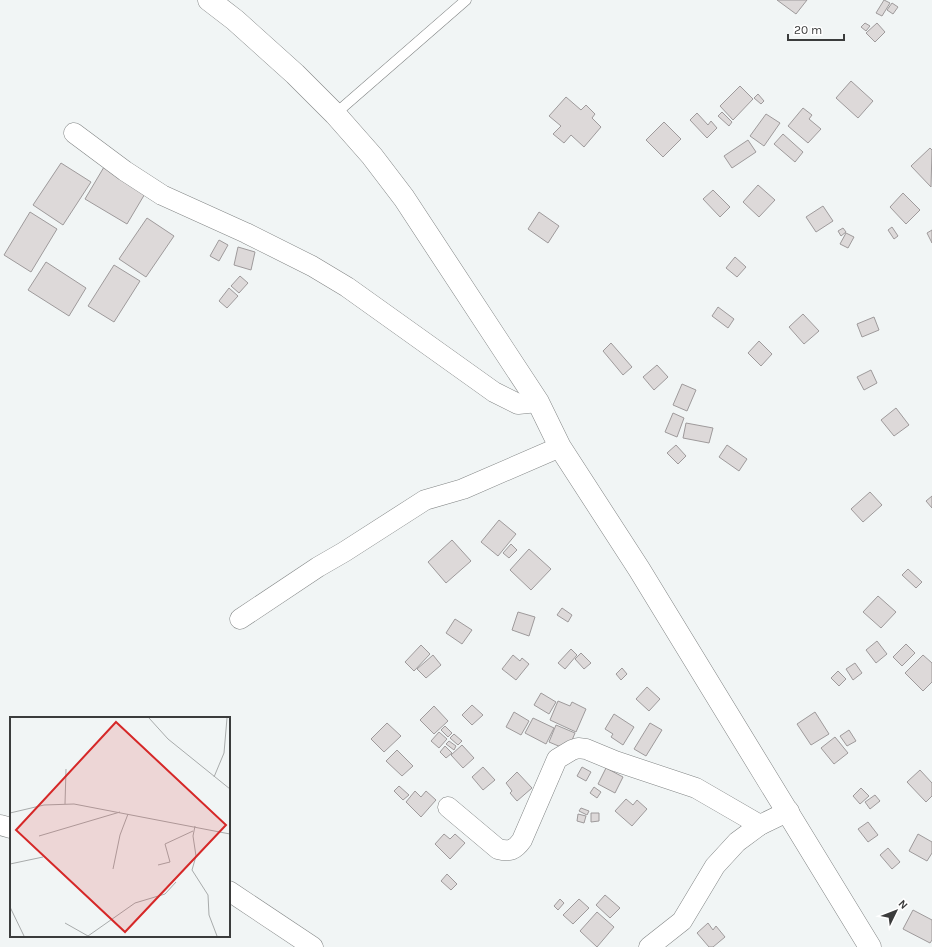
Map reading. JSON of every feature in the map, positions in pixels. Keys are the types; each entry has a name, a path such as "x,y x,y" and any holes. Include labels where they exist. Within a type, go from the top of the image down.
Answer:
{"main road":[{"path":"209,0 235,20 335,114 372,156 404,198 538,402 560,447 639,569 789,811 870,947"}],"street":[{"path":"74,133 119,167 162,195 246,233 312,266 347,287 494,392 518,404 538,402"},
{"path":"240,619 318,567 425,500 463,488 560,447"},
{"path":"448,807 498,849 508,851 517,848 522,840 557,760 564,753 578,748 586,749 615,761 696,788 760,825"},
{"path":"649,947 682,921 716,866 737,842 760,825 789,811"},
{"path":"0,825 10,828"},
{"path":"230,892 313,947"}],"lane":[{"path":"335,114 466,0"}],"building":[{"path":"777,0 807,0 796,14"},
{"path":"884,0 890,3 882,16 876,13"},
{"path":"892,3 898,7 893,14 887,10"},
{"path":"865,23 870,26 866,31 861,27"},
{"path":"877,23 885,32 875,42 866,33"},
{"path":"851,81 873,101 858,118 836,98"},
{"path":"740,86 753,99 733,120 720,106"},
{"path":"758,94 764,101 761,104 754,98"},
{"path":"566,97 581,110 586,105 595,114 592,118 601,127 584,147 571,135 564,143 553,134 561,126 549,116"},
{"path":"803,108 812,115 809,119 821,129 808,143 788,126"},
{"path":"722,112 732,122 729,126 718,116"},
{"path":"697,113 708,125 711,121 717,128 707,138 690,120"},
{"path":"766,114 780,123 764,146 750,136"},
{"path":"664,122 681,139 663,157 646,140"},
{"path":"783,134 803,152 795,162 774,144"},
{"path":"748,140 756,152 732,168 724,156"},
{"path":"930,148 932,150 931,187 911,166"},
{"path":"61,163 91,182 63,225 33,205"},
{"path":"104,167 146,192 127,224 85,199"},
{"path":"758,185 775,200 759,217 743,202"},
{"path":"713,190 730,207 720,217 703,199"},
{"path":"903,193 920,210 906,224 890,207"},
{"path":"823,206 833,221 816,232 806,217"},
{"path":"30,212 57,229 31,272 4,255"},
{"path":"539,212 559,226 548,243 528,229"},
{"path":"147,218 174,236 146,277 119,259"},
{"path":"892,227 898,236 894,239 888,230"},
{"path":"843,228 846,232 841,236 838,231"},
{"path":"932,230 932,243 927,233"},
{"path":"846,233 854,237 848,248 840,244"},
{"path":"219,240 228,245 219,261 210,256"},
{"path":"238,247 255,252 251,270 234,265"},
{"path":"735,257 746,267 737,277 726,268"},
{"path":"46,262 86,288 69,316 28,290"},
{"path":"114,265 140,281 114,322 88,306"},
{"path":"240,276 248,283 239,293 231,286"},
{"path":"229,288 238,296 227,308 219,301"},
{"path":"718,307 734,319 728,328 712,316"},
{"path":"803,314 819,331 804,344 789,327"},
{"path":"874,317 879,330 862,337 857,324"},
{"path":"759,341 772,354 761,366 748,353"},
{"path":"611,343 632,367 623,375 603,351"},
{"path":"657,365 668,377 654,390 643,377"},
{"path":"871,370 877,383 864,390 857,377"},
{"path":"682,384 696,390 687,411 673,405"},
{"path":"896,408 909,425 894,436 881,420"},
{"path":"673,413 684,418 677,437 665,432"},
{"path":"686,423 713,428 709,443 683,438"},
{"path":"676,445 686,456 678,464 667,453"},
{"path":"727,445 747,459 739,471 719,457"},
{"path":"870,492 882,505 863,522 851,509"},
{"path":"932,496 932,508 926,501"},
{"path":"499,520 516,534 498,556 481,542"},
{"path":"452,540 471,561 446,583 428,562"},
{"path":"511,544 517,550 509,558 503,553"},
{"path":"529,549 551,569 531,590 510,570"},
{"path":"908,569 922,582 916,588 902,575"},
{"path":"878,596 896,612 881,628 863,612"},
{"path":"562,608 572,615 568,622 557,615"},
{"path":"518,612 535,617 529,636 512,630"},
{"path":"455,619 472,630 462,644 446,633"},
{"path":"877,641 887,654 876,663 866,650"},
{"path":"906,644 915,653 902,666 893,657"},
{"path":"421,645 430,654 414,671 405,662"},
{"path":"571,649 577,655 565,669 558,663"},
{"path":"581,653 591,663 584,669 575,659"},
{"path":"433,655 441,665 426,678 417,669"},
{"path":"513,655 520,661 522,658 529,664 516,680 502,669"},
{"path":"923,655 932,663 932,682 923,691 905,673"},
{"path":"855,663 862,673 853,680 846,669"},
{"path":"622,668 627,674 621,680 616,674"},
{"path":"838,671 846,679 839,686 831,678"},
{"path":"647,687 660,699 649,711 636,699"},
{"path":"541,693 556,702 549,714 534,705"},
{"path":"558,701 570,706 572,702 586,709 576,732 550,720"},
{"path":"472,705 483,715 472,725 462,715"},
{"path":"434,706 448,721 434,734 420,720"},
{"path":"514,712 529,721 521,735 506,727"},
{"path":"815,712 829,734 811,745 797,724"},
{"path":"614,714 634,727 623,745 611,737 613,734 605,729"},
{"path":"533,718 554,728 546,744 525,733"},
{"path":"387,723 401,736 384,752 371,739"},
{"path":"650,723 662,730 646,756 634,749"},
{"path":"556,725 575,733 568,750 549,742"},
{"path":"445,726 452,733 448,737 441,730"},
{"path":"849,730 856,741 847,746 840,736"},
{"path":"439,732 447,739 439,748 431,741"},
{"path":"454,734 462,741 458,745 450,738"},
{"path":"835,737 848,753 834,764 821,748"},
{"path":"449,741 456,746 454,750 446,744"},
{"path":"462,745 474,758 463,768 451,755"},
{"path":"445,746 452,753 446,758 440,752"},
{"path":"397,750 413,766 402,776 386,761"},
{"path":"483,767 495,780 483,790 472,777"},
{"path":"582,767 591,772 586,781 577,776"},
{"path":"606,768 623,777 615,793 598,784"},
{"path":"920,770 932,783 932,796 926,802 907,782"},
{"path":"517,772 532,788 517,801 510,793 512,791 506,783"},
{"path":"399,786 409,795 403,800 394,791"},
{"path":"594,787 601,792 597,798 590,793"},
{"path":"861,788 869,796 860,804 853,796"},
{"path":"415,791 421,797 426,791 436,800 421,817 406,802"},
{"path":"875,795 880,801 870,809 865,802"},
{"path":"626,799 633,805 637,800 647,809 632,826 615,811"},
{"path":"581,808 589,811 587,815 579,811"},
{"path":"591,813 599,813 599,821 591,822"},
{"path":"578,814 586,816 584,823 577,821"},
{"path":"868,822 878,835 868,842 858,829"},
{"path":"444,834 450,839 455,834 465,843 450,859 435,844"},
{"path":"918,834 932,842 932,853 927,861 909,851"},
{"path":"888,848 900,862 892,869 880,855"},
{"path":"447,874 457,884 451,890 441,881"},
{"path":"605,895 620,908 610,918 596,905"},
{"path":"560,899 564,903 558,910 554,906"},
{"path":"579,899 589,908 573,924 563,915"},
{"path":"913,910 932,920 932,940 930,943 903,929"},
{"path":"597,912 614,927 597,947 580,931"},
{"path":"708,923 713,930 716,926 725,937 713,947 709,947 697,933"}]}
